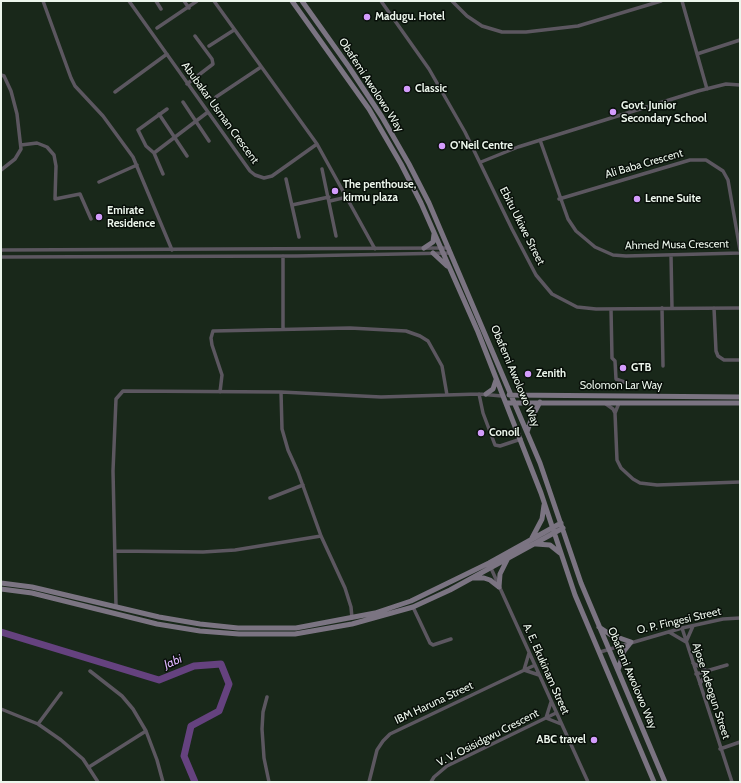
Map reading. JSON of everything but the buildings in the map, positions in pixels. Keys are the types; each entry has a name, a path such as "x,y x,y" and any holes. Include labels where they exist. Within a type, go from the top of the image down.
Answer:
{"main road":[{"name":"Obafemi Awolowo Way","path":"292,1 349,80 379,125 408,176 453,275 506,403 544,502 580,608 654,782"},
{"name":"Obafemi Awolowo Way","path":"302,1 349,67 389,128 419,183 450,250 547,480 581,583 665,782"},
{"path":"424,248 432,242 433,231"},
{"path":"433,253 441,258 453,275"},
{"path":"486,394 493,389 496,379"},
{"name":"Solomon Lar Way","path":"502,396 740,397"},
{"path":"527,432 532,417 540,402"},
{"name":"Solomon Lar Way","path":"506,403 740,402"},
{"path":"1,589 32,593 164,626 200,631 239,634 283,631 315,626 375,613 411,601 508,557 532,542 542,519 544,502"},
{"path":"1,583 32,587 159,617 200,624 283,631 296,634 352,624 413,607 470,579 490,565 562,525"},
{"path":"532,542 550,544 561,555"},
{"path":"499,587 500,574 508,557"},
{"path":"470,579 484,578 490,580 499,587"},
{"path":"598,626 611,635 631,642 624,651 617,670"}],"street":[{"path":"43,1 75,86 103,116 138,165 172,250"},
{"name":"Abubakar Usman Crescent","path":"129,1 250,171 264,178 272,176 317,144"},
{"path":"156,1 161,9"},
{"path":"184,1 189,8"},
{"path":"157,28 189,8 197,1"},
{"path":"214,1 317,144 378,254"},
{"name":"Ebitu Ukiwe Street","path":"381,1 429,69 481,162 512,230 536,275 546,289 552,294 577,307 611,309 740,308"},
{"path":"452,1 467,16 482,26 502,32 526,32 578,26 661,1"},
{"path":"682,1 707,89"},
{"path":"209,46 234,30"},
{"path":"187,84 213,64 212,59 195,36"},
{"path":"697,54 740,40"},
{"path":"115,92 167,54"},
{"path":"216,97 261,67"},
{"path":"1,75 4,76 11,91 17,114 21,144 21,149 15,159 1,170"},
{"path":"481,162 504,151 707,89 726,84 740,86"},
{"path":"183,102 209,141"},
{"path":"163,174 154,153 146,146 138,130 167,109"},
{"path":"154,153 208,112"},
{"path":"159,114 187,156"},
{"name":"Ahmed Musa Crescent","path":"540,140 559,199 568,219 576,230 595,247 604,252 626,256 740,252"},
{"path":"21,144 37,144 47,147 54,155 56,166 55,199 80,194 91,219"},
{"name":"Ali Baba Crescent","path":"559,199 690,160 706,160 722,171 728,180 740,252"},
{"path":"99,182 138,165"},
{"path":"322,169 330,199 336,236"},
{"path":"286,179 299,237"},
{"path":"292,205 347,197"},
{"path":"1,250 424,248 450,250"},
{"path":"1,257 283,256 433,253 442,250"},
{"path":"671,255 672,308"},
{"path":"283,256 283,329"},
{"path":"662,308 663,366"},
{"path":"714,308 716,350 718,356 724,360 740,360"},
{"path":"611,309 612,358 615,361 616,380 627,383"},
{"path":"220,392 222,375 212,345 211,338 213,331 350,328 406,331 420,336 428,341 442,366 447,395"},
{"path":"116,606 113,471 117,397 123,391 281,392 381,397 479,394 502,396"},
{"path":"281,392 282,429 288,450 322,536 345,588 351,607 352,618"},
{"path":"479,394 483,413 495,445 500,446 520,438"},
{"path":"604,403 613,409 615,413"},
{"path":"620,403 615,413 617,460 621,468 633,479 640,483 657,485 740,482"},
{"path":"270,498 303,485"},
{"path":"115,551 203,552 235,550 322,536"},
{"name":"A. E. Ekukinam Street","path":"490,565 588,782"},
{"path":"413,607 430,643 433,645 451,640"},
{"name":"O. P. Fingesi Street","path":"600,652 682,628 723,619 740,618"},
{"path":"669,632 686,642 693,626"},
{"name":"Ajose Adeogun Street","path":"682,628 720,749 732,782"},
{"path":"529,653 524,670 539,675"},
{"path":"693,663 707,671"},
{"name":"IBM Haruna Street","path":"369,782 377,750 382,740 390,734 535,665"},
{"path":"696,674 727,665"},
{"path":"90,671 122,696 133,708 146,731 157,760 163,782"},
{"path":"700,684 707,671"},
{"path":"38,724 61,693"},
{"path":"267,697 263,712 262,729 264,758 269,782"},
{"path":"551,702 546,718 561,724"},
{"path":"1,709 38,724 73,749 90,767 98,782"},
{"name":"V. V. Osisidgwu Crescent","path":"431,782 434,776 447,766 556,713"},
{"path":"90,767 146,731"},
{"path":"720,749 740,742"}],"waterway":[{"name":"Jabi","path":"1,632 159,680 194,666 221,664 229,684 219,711 191,726 184,756 195,782"}],"place":[{"name":"Madugu. Hotel","path":"367,17"},
{"name":"Classic","path":"407,89"},
{"name":"Govt. Junior Secondary School","path":"613,112"},
{"name":"O'Neil Centre","path":"442,146"},
{"name":"The penthouse, kirmu plaza","path":"335,191"},
{"name":"Lenne Suite","path":"637,199"},
{"name":"Emirate Residence","path":"99,217"},
{"name":"GTB","path":"623,368"},
{"name":"Zenith","path":"528,374"},
{"name":"Conoil","path":"481,433"},
{"name":"ABC travel","path":"594,740"}]}
